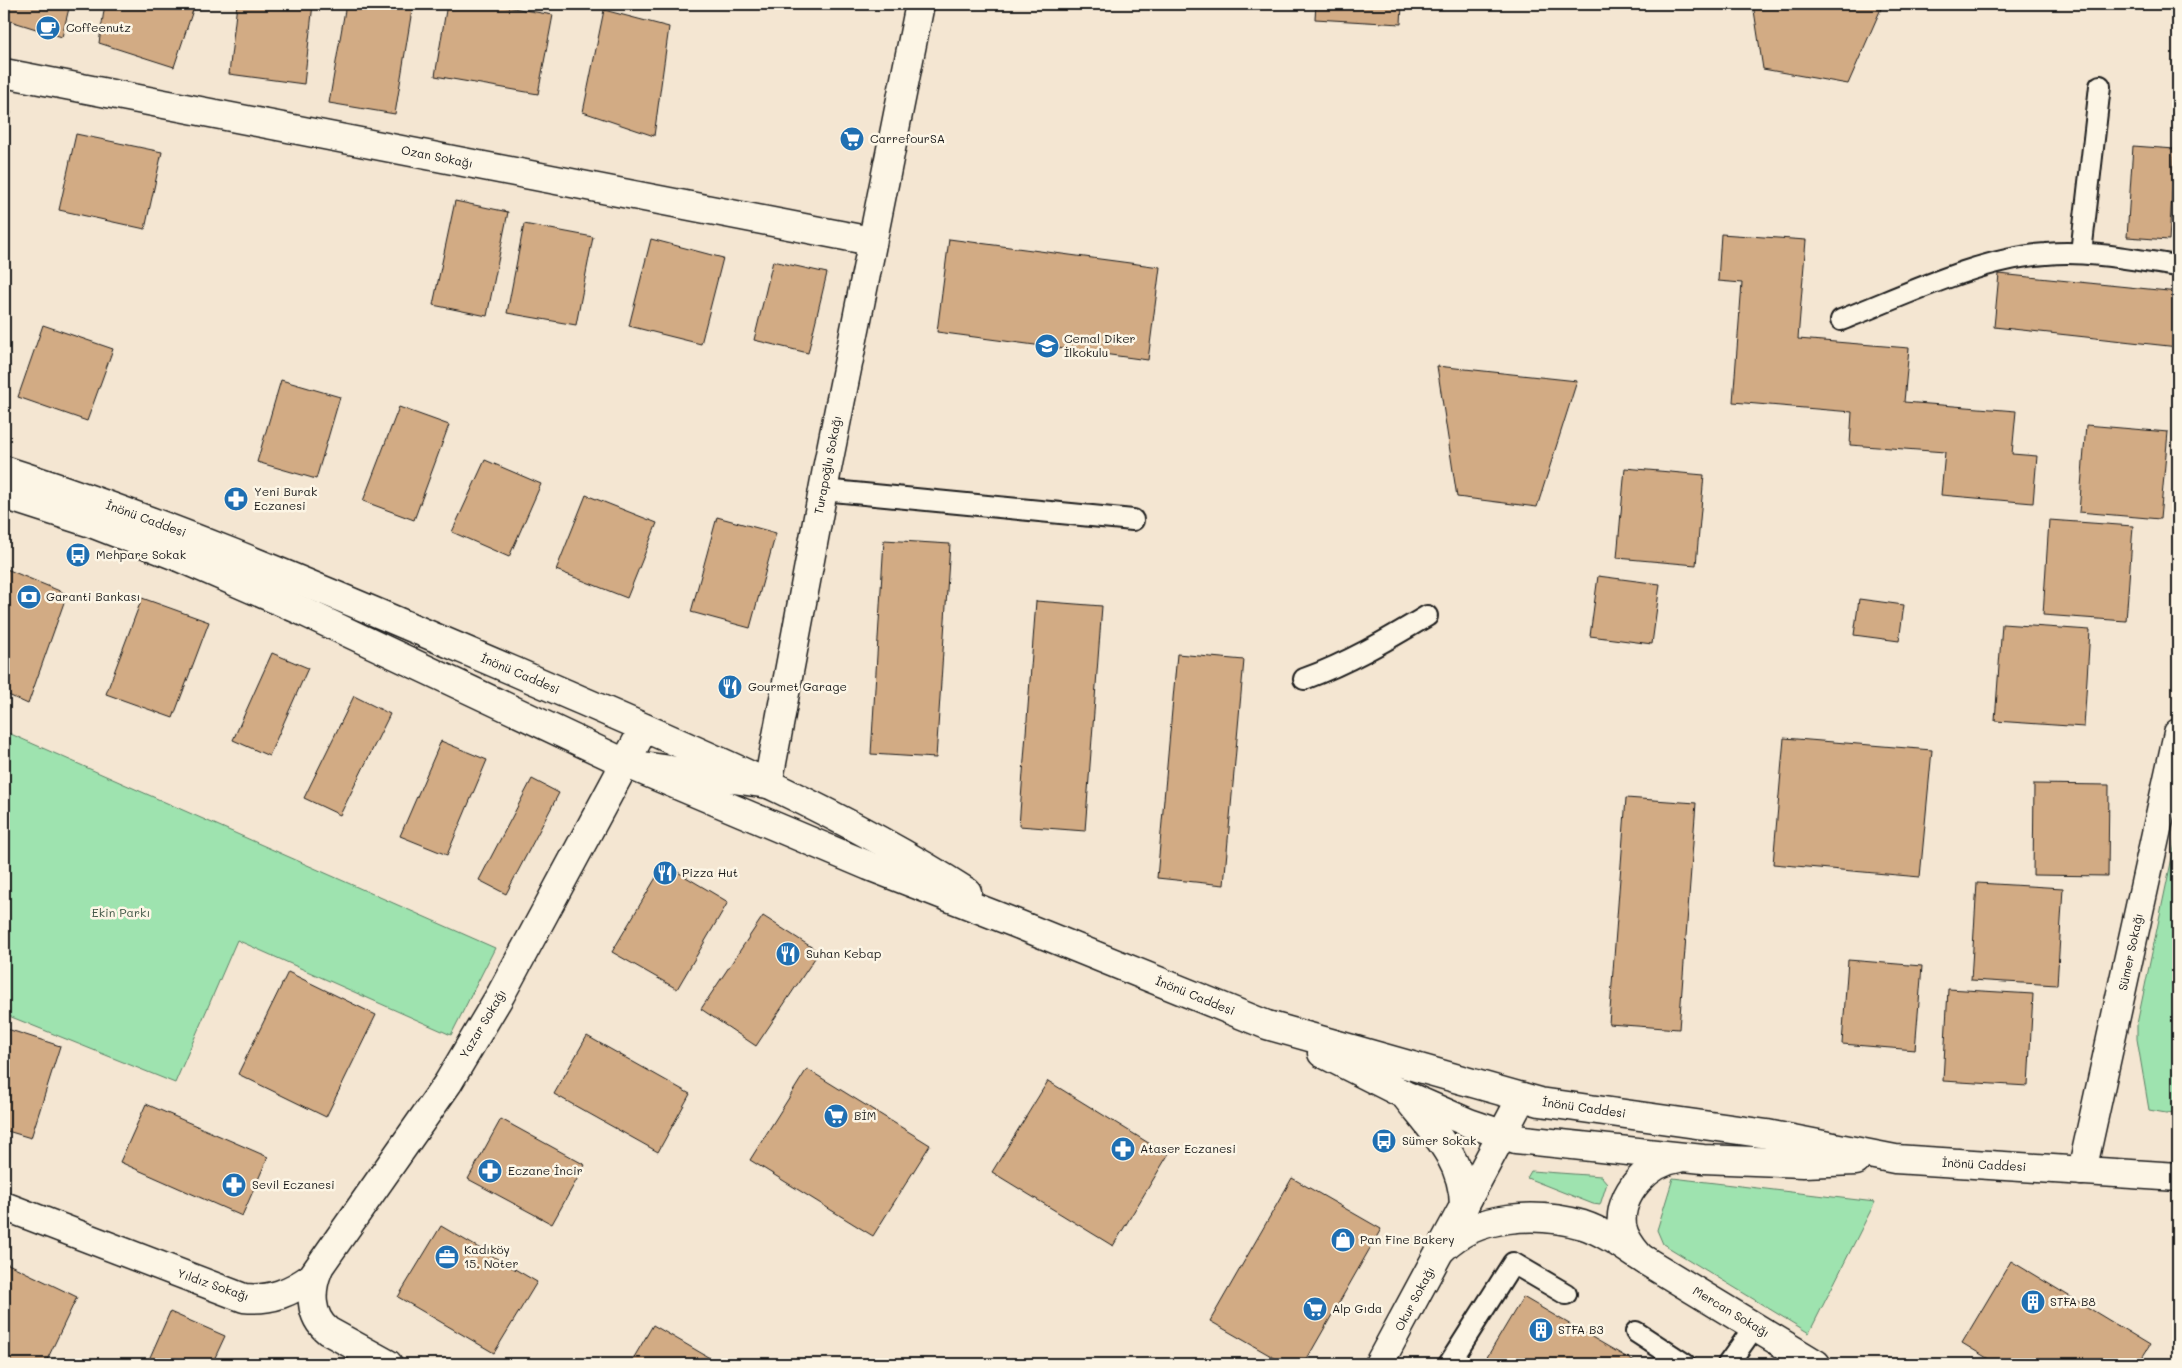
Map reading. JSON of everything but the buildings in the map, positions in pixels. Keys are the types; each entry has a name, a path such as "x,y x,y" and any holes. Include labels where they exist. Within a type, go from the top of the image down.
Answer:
{"main road":[{"name":"Turapoğlu Sokağı","path":"768,784 871,241 920,4"},
{"name":"Ozan Sokağı","path":"4,73 871,241"},
{"name":"İnönü Caddesi","path":"4,470 73,493 200,540 644,728 768,784 931,869 1015,923"},
{"name":"İnönü Caddesi","path":"4,495 91,523 228,578 625,763 869,866 1267,1025 1540,1102 1767,1134 1894,1159 2178,1177"},
{"name":"Yazar Sokağı","path":"318,1270 448,1083 501,994 644,728"},
{"name":"Sümer Sokağı","path":"2082,1170 2178,733"},
{"path":"625,763 768,784"},
{"path":"1267,1025 1405,1095 1502,1135 1534,1142 1688,1158 1803,1163 1894,1159"},
{"path":"1405,1095 1455,1162 1464,1189 1464,1206"},
{"name":"Okur Sokağı","path":"1379,1364 1522,1097"},
{"path":"1646,1261 1633,1249 1624,1233 1622,1216 1628,1197 1644,1174 1661,1163 1688,1158"},
{"name":"Yıldız Sokağı","path":"4,1206 244,1298 261,1299 287,1293 312,1277 318,1270"},
{"name":"Mercan Sokağı","path":"1442,1249 1457,1235 1486,1223 1522,1219 1550,1219 1584,1225 1816,1364"},
{"path":"318,1270 313,1289 313,1300 315,1315 320,1324 328,1331 388,1364"}],"lane":[{"path":"2081,253 2100,86"},
{"path":"1841,320 1978,267 2011,258 2081,253 2178,266"},
{"path":"823,490 1134,520"},
{"path":"1304,679 1332,668 1377,646 1426,616"},
{"path":"1449,1364 1513,1262 1566,1294"},
{"path":"1728,1364 1755,1326"},
{"path":"1636,1332 1685,1364"}],"green space":[{"name":"Ekin Parkı","path":"4,731 495,948 451,1035 237,940 175,1083 4,1014"},
{"path":"2178,829 2178,1112 2166,1113 2149,1110 2137,1039 2137,1024"},
{"path":"1531,1171 1601,1176 1607,1183 1600,1205 1593,1204 1527,1178"},
{"path":"1673,1178 1875,1202 1809,1333 1663,1244 1657,1230"}],"place":[{"name":"Coffeenutz","path":"48,28"},
{"name":"CarrefourSA","path":"852,139"},
{"name":"Cemal Diker İlkokulu","path":"1047,346"},
{"name":"Yeni Burak Eczanesi","path":"236,499"},
{"name":"Mehpare Sokak","path":"78,555"},
{"name":"Garanti Bankası","path":"29,597"},
{"name":"Gourmet Garage","path":"730,687"},
{"name":"Pizza Hut","path":"665,873"},
{"name":"Suhan Kebap","path":"788,954"},
{"name":"BİM","path":"836,1116"},
{"name":"Sümer Sokak","path":"1384,1141"},
{"name":"Ataser Eczanesi","path":"1123,1149"},
{"name":"Eczane İncir","path":"490,1171"},
{"name":"Sevil Eczanesi","path":"234,1185"},
{"name":"Pan Fine Bakery","path":"1343,1240"},
{"name":"Kadıköy 15. Noter","path":"447,1257"},
{"name":"STFA B8","path":"2033,1302"},
{"name":"Alp Gıda","path":"1315,1309"},
{"name":"STFA B3","path":"1541,1330"}]}
